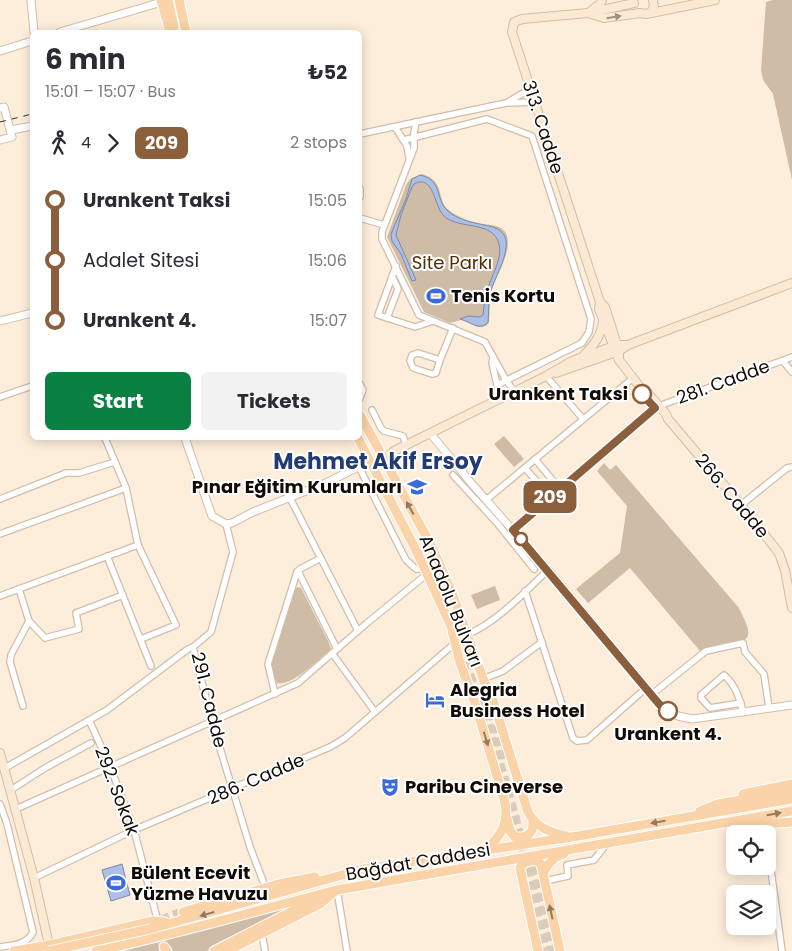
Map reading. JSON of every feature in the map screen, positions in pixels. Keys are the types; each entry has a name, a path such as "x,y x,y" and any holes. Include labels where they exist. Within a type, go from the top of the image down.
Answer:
{"main road":[{"path":"179,0 186,30"},
{"path":"184,0 191,30"},
{"path":"588,13 600,4 602,0"},
{"path":"651,12 654,7 653,0"},
{"name":"313. Cadde","path":"588,13 604,18 640,13 646,14 715,0"},
{"path":"164,1 170,30"},
{"path":"164,1 174,30"},
{"path":"633,1 640,13"},
{"name":"313. Cadde","path":"616,350 599,309 600,302 512,32 514,22 522,19 588,13 633,1"},
{"path":"375,443 388,450 394,450 546,376 792,283"},
{"name":"313. Cadde","path":"600,302 605,307 616,350"},
{"path":"580,358 594,345 603,320"},
{"path":"546,376 580,358 616,350"},
{"name":"266. Cadde","path":"616,350 632,378 640,387 640,392 666,414 668,419 741,505 782,558 792,608"},
{"name":"Anadolu Bulvarı","path":"359,440 394,505 451,626 460,664 474,700 504,799 510,832 515,837 523,838 530,835 533,829 533,821 528,812 491,694 483,680 468,634 432,547 362,419"},
{"path":"388,467 390,455 394,450"},
{"path":"0,753 34,878 49,948"},
{"path":"688,817 743,794 792,784"},
{"path":"718,804 792,791"},
{"name":"Bağdat Caddesi","path":"49,948 150,929 363,869 572,837 792,799"},
{"name":"Bağdat Caddesi","path":"96,951 177,933 337,890 792,811"},
{"path":"485,850 499,837 503,830 506,814"},
{"path":"533,821 548,831 572,837"},
{"path":"776,826 792,822"},
{"path":"696,828 726,828"},
{"path":"544,877 550,861 556,856 579,851 595,844"},
{"path":"538,951 520,868 525,862 539,861 560,951"},
{"path":"467,867 513,866 519,871 522,878"},
{"path":"183,912 289,881 338,875"},
{"path":"227,951 320,904 337,890"},
{"path":"214,951 337,890"},
{"path":"14,951 49,948 153,921 173,923"},
{"path":"122,951 177,933"}],"street":[{"path":"31,0 34,30"},
{"path":"67,30 164,1"},
{"path":"0,50 30,42"},
{"path":"506,103 530,89"},
{"path":"362,134 506,103 534,102"},
{"path":"0,108 4,107 12,137 0,140"},
{"path":"404,140 487,119 532,136 591,319 589,332 582,343 497,385"},
{"path":"416,122 414,148 384,225 382,239 420,315 485,342 514,391"},
{"path":"11,130 30,126"},
{"path":"395,127 407,146 410,160"},
{"path":"362,219 384,225"},
{"path":"396,266 378,315 414,327 433,320"},
{"path":"387,318 398,289 392,276"},
{"path":"0,321 30,314"},
{"path":"440,360 418,353 412,356 410,361 413,368 432,374 436,373 452,328"},
{"name":"281. Cadde","path":"657,407 792,357"},
{"path":"493,358 492,363 500,398"},
{"path":"783,361 792,372"},
{"path":"546,376 583,419"},
{"path":"486,500 632,378"},
{"path":"0,397 30,387"},
{"path":"513,530 657,407"},
{"path":"372,410 381,428 384,431 403,436 406,445"},
{"path":"430,433 486,500 534,569"},
{"path":"106,440 126,488 138,545 176,625 141,639"},
{"path":"186,440 212,516 226,524 326,484 370,461"},
{"path":"535,459 554,482"},
{"path":"0,500 66,473 79,473 115,462"},
{"path":"359,467 406,560 416,569 426,571"},
{"path":"741,505 787,468 792,467"},
{"path":"525,468 544,490"},
{"path":"453,474 500,521 513,530 664,709 687,719 792,705"},
{"path":"0,534 126,488"},
{"path":"290,498 358,631"},
{"name":"291. Cadde","path":"226,524 233,552 210,632 193,647 212,722 250,847 263,881"},
{"path":"0,596 138,545"},
{"path":"107,556 151,666"},
{"path":"275,694 268,664 298,571 321,558"},
{"path":"468,634 480,629 526,592 548,570"},
{"path":"298,571 335,651 375,712"},
{"path":"16,809 298,683 426,571"},
{"path":"19,589 29,621 45,638 52,638 79,629 76,613 123,595"},
{"path":"526,592 573,738 577,741 587,740 646,688"},
{"path":"23,706 10,658 29,621"},
{"path":"483,680 503,671 542,642"},
{"name":"286. Cadde","path":"34,878 134,830 330,747 345,738 455,643"},
{"path":"651,695 706,651 743,643 745,652 764,674 769,708"},
{"path":"4,768 107,710 193,647"},
{"path":"741,703 710,708 701,696 724,675 737,690 741,703 743,712"},
{"name":"292. Sokak","path":"89,720 110,766 134,830 158,922"},
{"path":"11,790 45,768 91,743"},
{"path":"0,804 7,824 33,932 30,938 24,942 0,947"},
{"path":"567,865 594,860 608,842"},
{"path":"544,877 568,876 566,853"},
{"path":"772,875 782,951"},
{"path":"337,890 347,951"},
{"path":"262,933 264,951"}],"green space":[{"path":"792,0 792,180 773,94 763,80 761,70 766,2"},
{"name":"Site Parkı","path":"422,174 435,181 443,202 450,211 471,221 501,228 506,233 508,240 507,249 492,289 489,323 486,326 479,327 461,320 450,323 424,312 387,237 406,185 410,179"},
{"path":"504,436 524,459 514,467 494,444"},
{"path":"604,463 610,470 616,465 739,608 748,629 746,639 735,645 700,651 630,568 588,603 576,589 620,553 627,506 597,471"},
{"path":"495,586 500,600 477,609 471,595"},
{"path":"298,587 301,588 331,649 298,676 290,681 277,683 271,667 294,590"},
{"path":"304,901 207,951 173,951 169,946 159,949 159,951 124,951"}],"water":[{"path":"420,175 432,181 443,206 452,214 469,222 493,227 501,232 505,238 504,256 491,291 488,322 485,325 478,326 460,319 468,316 480,317 483,315 487,291 500,255 496,236 483,228 458,223 444,216 430,187 426,183 421,182 414,184 412,187 401,215 396,235 416,280 412,281 401,254 392,241 391,234 406,199 412,179"},
{"name":"Bülent Ecevit Yüzme Havuzu","path":"122,864 130,895 111,901 102,870"}],"tunnel":[{"path":"460,649 481,707 509,796 525,856 545,951"},
{"path":"484,685 505,759"},
{"path":"531,853 552,951"},
{"path":"164,947 159,933 161,923 169,917 183,912"}],"railway":[{"path":"0,122 30,114"}],"bus line":[{"name":"209","path":"642,394 655,408 513,530 659,704 668,711"}],"place":[{"name":"Tenis Kortu","path":"436,296"},
{"name":"Urankent Taksi","path":"642,394"},
{"name":"Pınar Eğitim Kurumları","path":"417,487"},
{"name":"Alegria Business Hotel","path":"435,700"},
{"name":"Urankent 4.","path":"668,711"},
{"name":"Paribu Cineverse","path":"390,787"},
{"name":"Bülent Ecevit Yüzme Havuzu","path":"116,883"}],"district":[{"name":"Mehmet Akif Ersoy","path":"378,461"}]}
